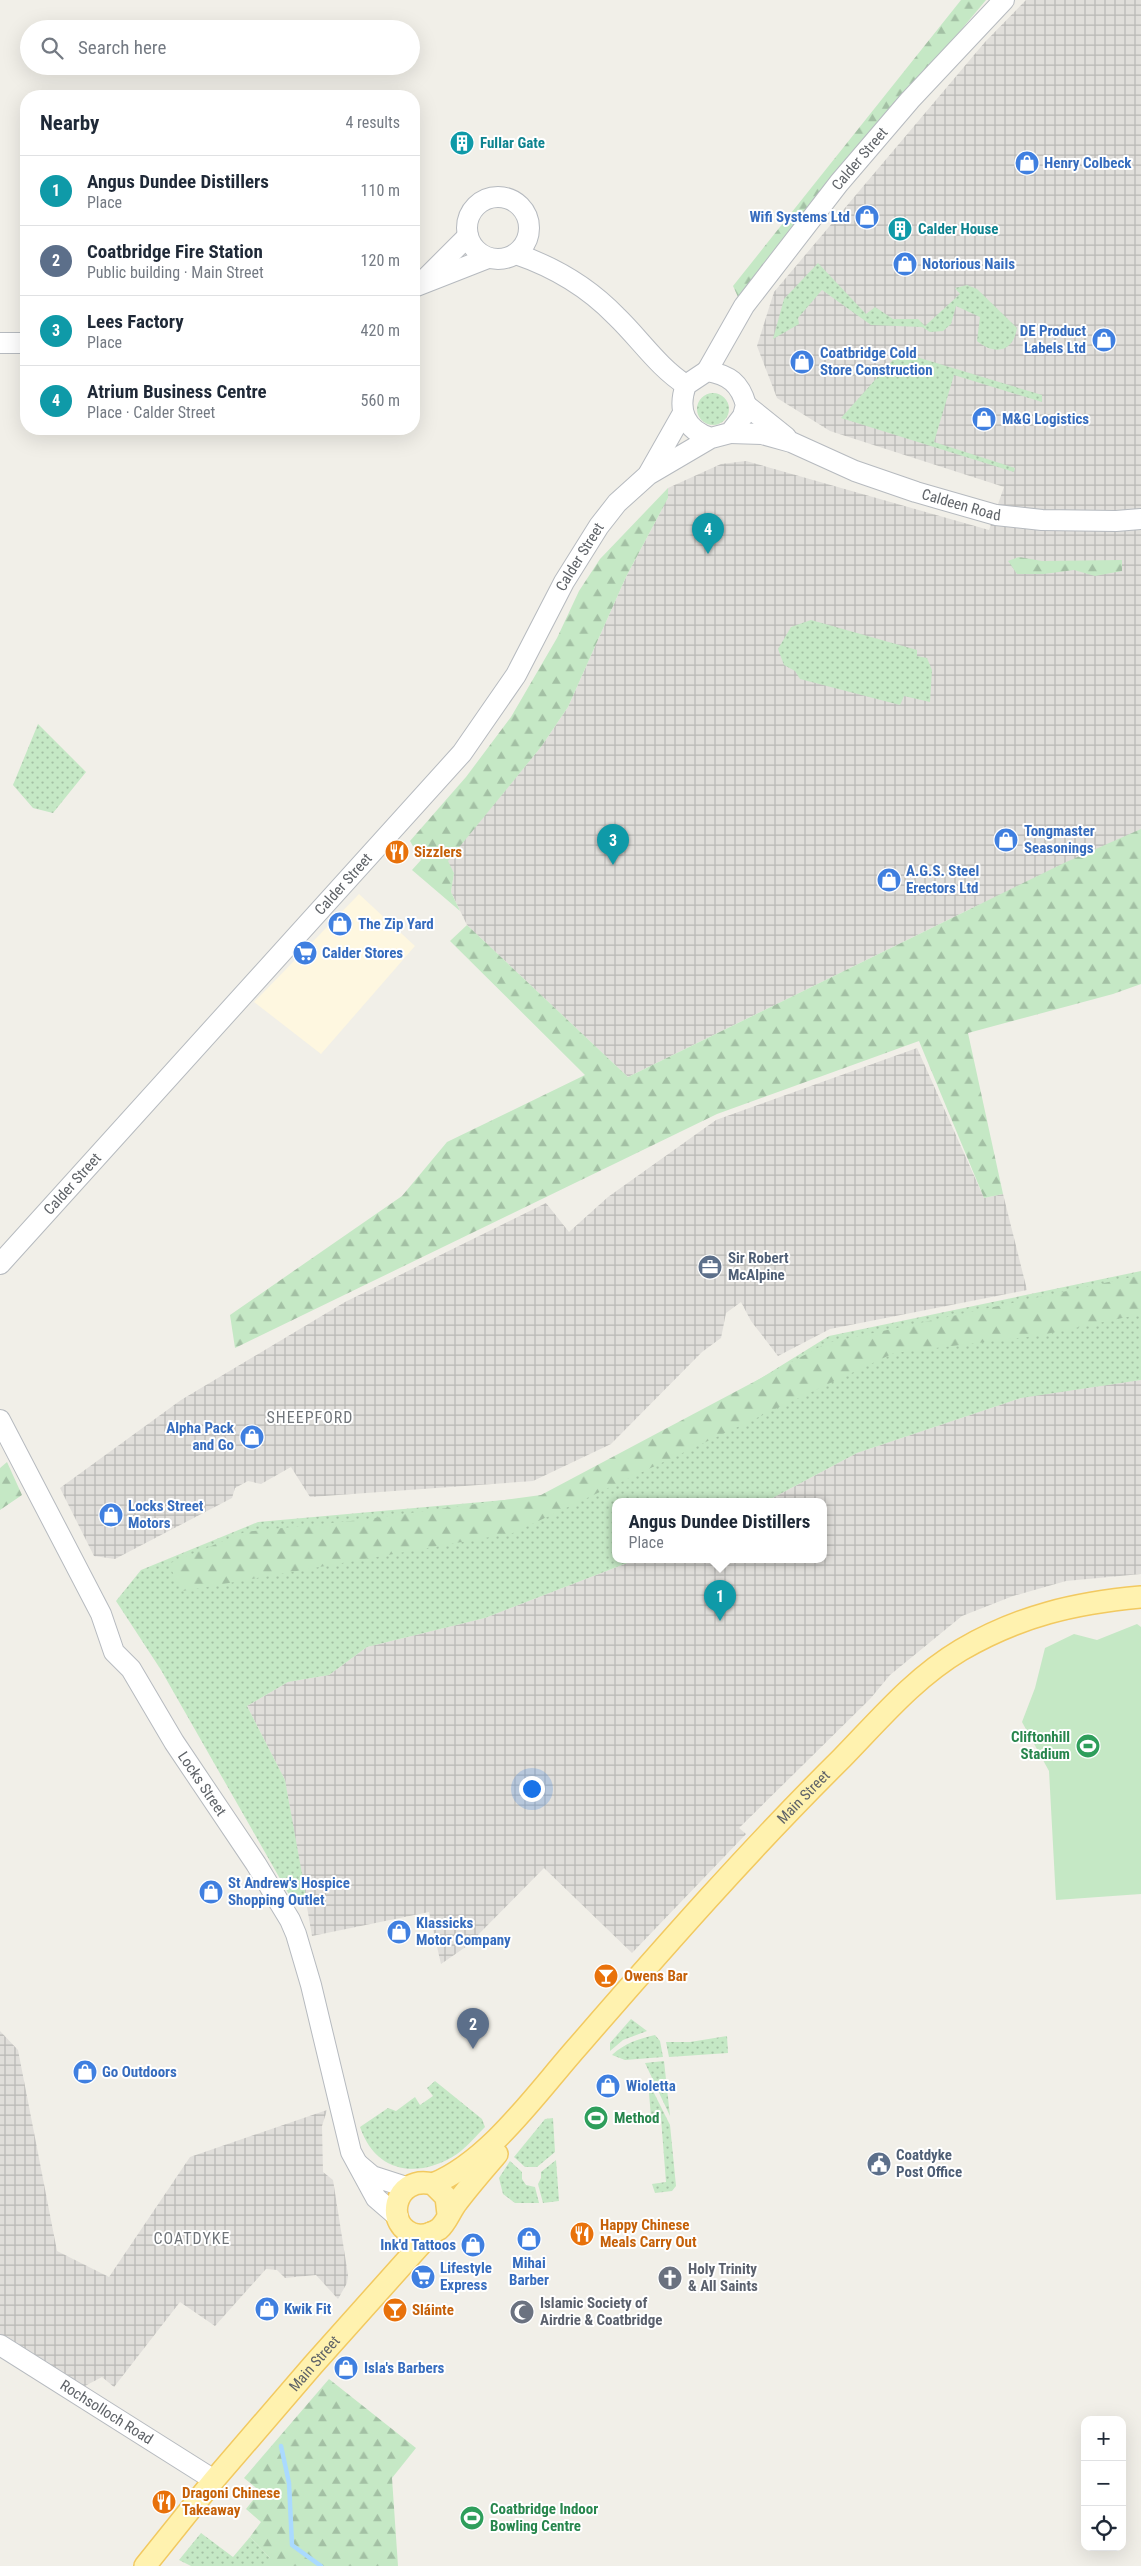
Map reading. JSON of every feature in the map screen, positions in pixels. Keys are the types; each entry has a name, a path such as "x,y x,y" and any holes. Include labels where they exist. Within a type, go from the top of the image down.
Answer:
{"main road":[{"name":"Calder Street","path":"648,474 683,413 682,399 686,385 707,371 744,306 839,183 910,100 1004,0"},
{"path":"529,228 523,246 516,254 498,260 488,258 479,253 468,236 467,226 474,208 490,198 508,199 517,204 528,219 529,228 539,247 571,279 596,297 668,373 686,385"},
{"path":"420,282 468,236"},
{"path":"516,254 571,279"},
{"path":"420,284 488,258"},
{"name":"Calder Street","path":"730,378 731,330"},
{"path":"0,343 20,343"},
{"path":"707,371 730,378 738,386 746,405"},
{"name":"Calder Street","path":"0,1264 462,753 516,675 564,582 599,526 617,503 648,474 720,436 740,421 746,405"},
{"name":"Caldeen Road","path":"746,405 791,442"},
{"path":"683,413 693,430 720,436"},
{"name":"Caldeen Road","path":"720,436 762,434 791,442 855,471 916,492 996,515 1042,520 1116,521 1141,519"},
{"name":"Locks Street","path":"0,1420 101,1614 114,1652 132,1670 174,1742 256,1864 290,1920 306,1967 345,2131 357,2164 376,2198 401,2223"},
{"name":"Main Street","path":"375,2293 397,2253 401,2223 397,2201 406,2187 424,2182 433,2184 450,2177 474,2161 533,2099 617,2001 802,1798 891,1705 931,1670 990,1634 1045,1612 1092,1601 1141,1596"},
{"name":"Main Street","path":"145,2566 214,2480 375,2293 431,2233 444,2223 448,2214 500,2150 533,2099"},
{"path":"357,2164 372,2176 406,2187"},
{"path":"433,2184 446,2196 448,2214"},
{"path":"401,2223 417,2234 431,2233"},
{"name":"Rochsolloch Road","path":"0,2346 214,2480"}],"shaded area":[{"path":"1026,0 1141,0 1141,830 968,910 628,1077 467,925 451,892 454,873 447,861 541,747 568,707 626,577 668,498 668,488 721,464 746,461 989,530 1004,487 830,431 777,398 757,346 774,292 985,42"},
{"path":"359,894 415,946 321,1054 254,1002"},
{"path":"917,1048 984,1198 1003,1194 1027,1290 830,1329 778,1356 751,1321 741,1302 726,1313 721,1338 702,1352 611,1444 533,1481 310,1497 291,1467 261,1484 248,1481 235,1488 232,1498 115,1559 94,1556 60,1488 181,1400 345,1302 546,1203 569,1232 608,1197 716,1120"},
{"path":"1141,1380 1141,1574 1066,1581 1013,1596 962,1616 890,1675 870,1699 739,1828 746,1834 632,1953 544,1868 467,1946 441,1964 429,1912 312,1936 285,1780 247,1706 288,1682 329,1675 367,1647 485,1618 627,1563 827,1563 827,1498 773,1498 857,1453 1024,1397"},
{"path":"0,2031 18,2050 57,2251 109,2277 190,2157 327,2110 322,2126 323,2172 333,2180 348,2275 347,2283 338,2299 316,2275 285,2278 277,2270 266,2269 215,2326 180,2302 114,2387 102,2377 83,2387 0,2335"}],"green space":[{"path":"961,0 986,0 738,297 733,286"},
{"path":"818,263 866,314 875,307 893,319 918,319 925,326 960,294 955,288 967,285 977,289 1017,328 1015,336 1007,347 1002,349 996,350 983,345 977,341 980,317 956,306 951,324 943,331 930,332 922,327 871,325 822,290 798,318 799,324 773,339 784,299"},
{"path":"900,352 1042,395 1042,402 954,375 934,442 1015,468 1014,472 841,418"},
{"path":"713,393 725,397 729,409 725,421 713,425 701,421 697,409 701,397"},
{"path":"668,488 668,498 626,577 568,707 541,747 448,861 454,873 451,892 460,911 412,870 421,860 410,841 466,777 511,717 557,638 579,591 600,559"},
{"path":"1019,557 1042,561 1122,560 1122,571 1095,576 1074,570 1044,574 1017,574 1008,561"},
{"path":"811,620 917,650 917,656 927,658 932,670 930,702 904,696 900,705 800,679 795,671 784,665 778,649 791,627"},
{"path":"38,724 86,772 53,813 33,808 13,785"},
{"path":"1141,829 1141,984 1113,994 968,1033 1003,1194 984,1198 919,1041 717,1114 235,1348 230,1315 402,1196 447,1142 585,1075 450,941 467,925 628,1077 1064,863"},
{"path":"1141,1271 1141,1380 1021,1398 857,1453 773,1498 612,1498 612,1563 627,1563 485,1618 367,1647 329,1675 288,1682 247,1706 285,1780 306,1896 291,1898 161,1670 116,1601 141,1570 258,1522 539,1497 706,1412 829,1336"},
{"path":"1141,1275 1141,1314 1042,1335 894,1353 513,1533 183,1591 168,1564 245,1532 360,1520 541,1495 827,1343"},
{"path":"7,1462 22,1495 0,1510 0,1468"},
{"name":"Cliftonhill Stadium","path":"1137,1624 1141,1627 1141,1894 1056,1900 1049,1771 1022,1722 1035,1688 1045,1648 1074,1634 1097,1640"},
{"path":"631,2019 647,2031 623,2040 610,2051 610,2043"},
{"path":"655,2035 660,2041 663,2057 625,2060 612,2055 632,2042"},
{"path":"727,2036 728,2053 669,2057 666,2042 690,2042"},
{"path":"664,2061 670,2116 645,2063"},
{"path":"435,2081 482,2119 485,2127 461,2151 443,2162 414,2169 400,2168 388,2163 377,2155 367,2143 360,2127 388,2108 396,2111 415,2097 420,2105 433,2096 427,2088"},
{"path":"648,2081 670,2125 676,2186 672,2191 655,2193 652,2184 666,2182 661,2118 651,2117"},
{"path":"553,2118 555,2152 537,2167 525,2167 514,2157 545,2119"},
{"path":"556,2160 559,2201 543,2203 538,2184 541,2172"},
{"path":"510,2161 522,2172 522,2179 526,2185 535,2187 539,2203 515,2203 503,2194 499,2178"},
{"path":"329,2379 416,2448 392,2478 398,2566 270,2566 270,2558 250,2537 261,2522 246,2509 260,2491 244,2478"},
{"path":"201,2533 233,2557 250,2537 270,2558 270,2566 191,2566 179,2560"}],"waterway":[{"path":"281,2446 289,2483 292,2545 321,2566"}],"place":[{"name":"Fullar Gate","path":"462,143"},
{"name":"Henry Colbeck","path":"1027,163"},
{"name":"Wifi Systems Ltd","path":"867,217"},
{"name":"Calder House","path":"900,229"},
{"name":"Notorious Nails","path":"905,264"},
{"name":"DE Product Labels Ltd","path":"1104,340"},
{"name":"Coatbridge Cold Store Construction","path":"802,362"},
{"name":"M&G Logistics","path":"984,419"},
{"name":"Atrium Business Centre","path":"708,554"},
{"name":"Tongmaster Seasonings","path":"1006,840"},
{"name":"Sizzlers","path":"397,852"},
{"name":"Lees Factory","path":"613,865"},
{"name":"A.G.S. Steel Erectors Ltd","path":"889,880"},
{"name":"The Zip Yard","path":"340,924"},
{"name":"Calder Stores","path":"305,953"},
{"name":"Sir Robert McAlpine","path":"710,1267"},
{"name":"Alpha Pack and Go","path":"252,1437"},
{"name":"Locks Street Motors","path":"111,1515"},
{"name":"Angus Dundee Distillers","path":"720,1621"},
{"name":"Cliftonhill Stadium","path":"1088,1746"},
{"name":"St Andrew's Hospice Shopping Outlet","path":"211,1892"},
{"name":"Klassicks Motor Company","path":"399,1932"},
{"name":"Owens Bar","path":"606,1976"},
{"name":"Coatbridge Fire Station","path":"473,2049"},
{"name":"Go Outdoors","path":"85,2072"},
{"name":"Wioletta","path":"608,2086"},
{"name":"Method","path":"596,2118"},
{"name":"Coatdyke Post Office","path":"879,2164"},
{"name":"Happy Chinese Meals Carry Out","path":"582,2234"},
{"name":"Mihai Barber","path":"529,2239"},
{"name":"Ink'd Tattoos","path":"473,2245"},
{"name":"Lifestyle Express","path":"423,2277"},
{"name":"Holy Trinity & All Saints","path":"670,2278"},
{"name":"Kwik Fit","path":"267,2309"},
{"name":"Sláinte","path":"395,2310"},
{"name":"Islamic Society of Airdrie & Coatbridge","path":"522,2312"},
{"name":"Isla's Barbers","path":"346,2368"},
{"name":"Dragoni Chinese Takeaway","path":"164,2502"},
{"name":"Coatbridge Indoor Bowling Centre","path":"472,2518"}],"district":[{"name":"SHEEPFORD","path":"310,1417"},
{"name":"COATDYKE","path":"192,2238"}]}
